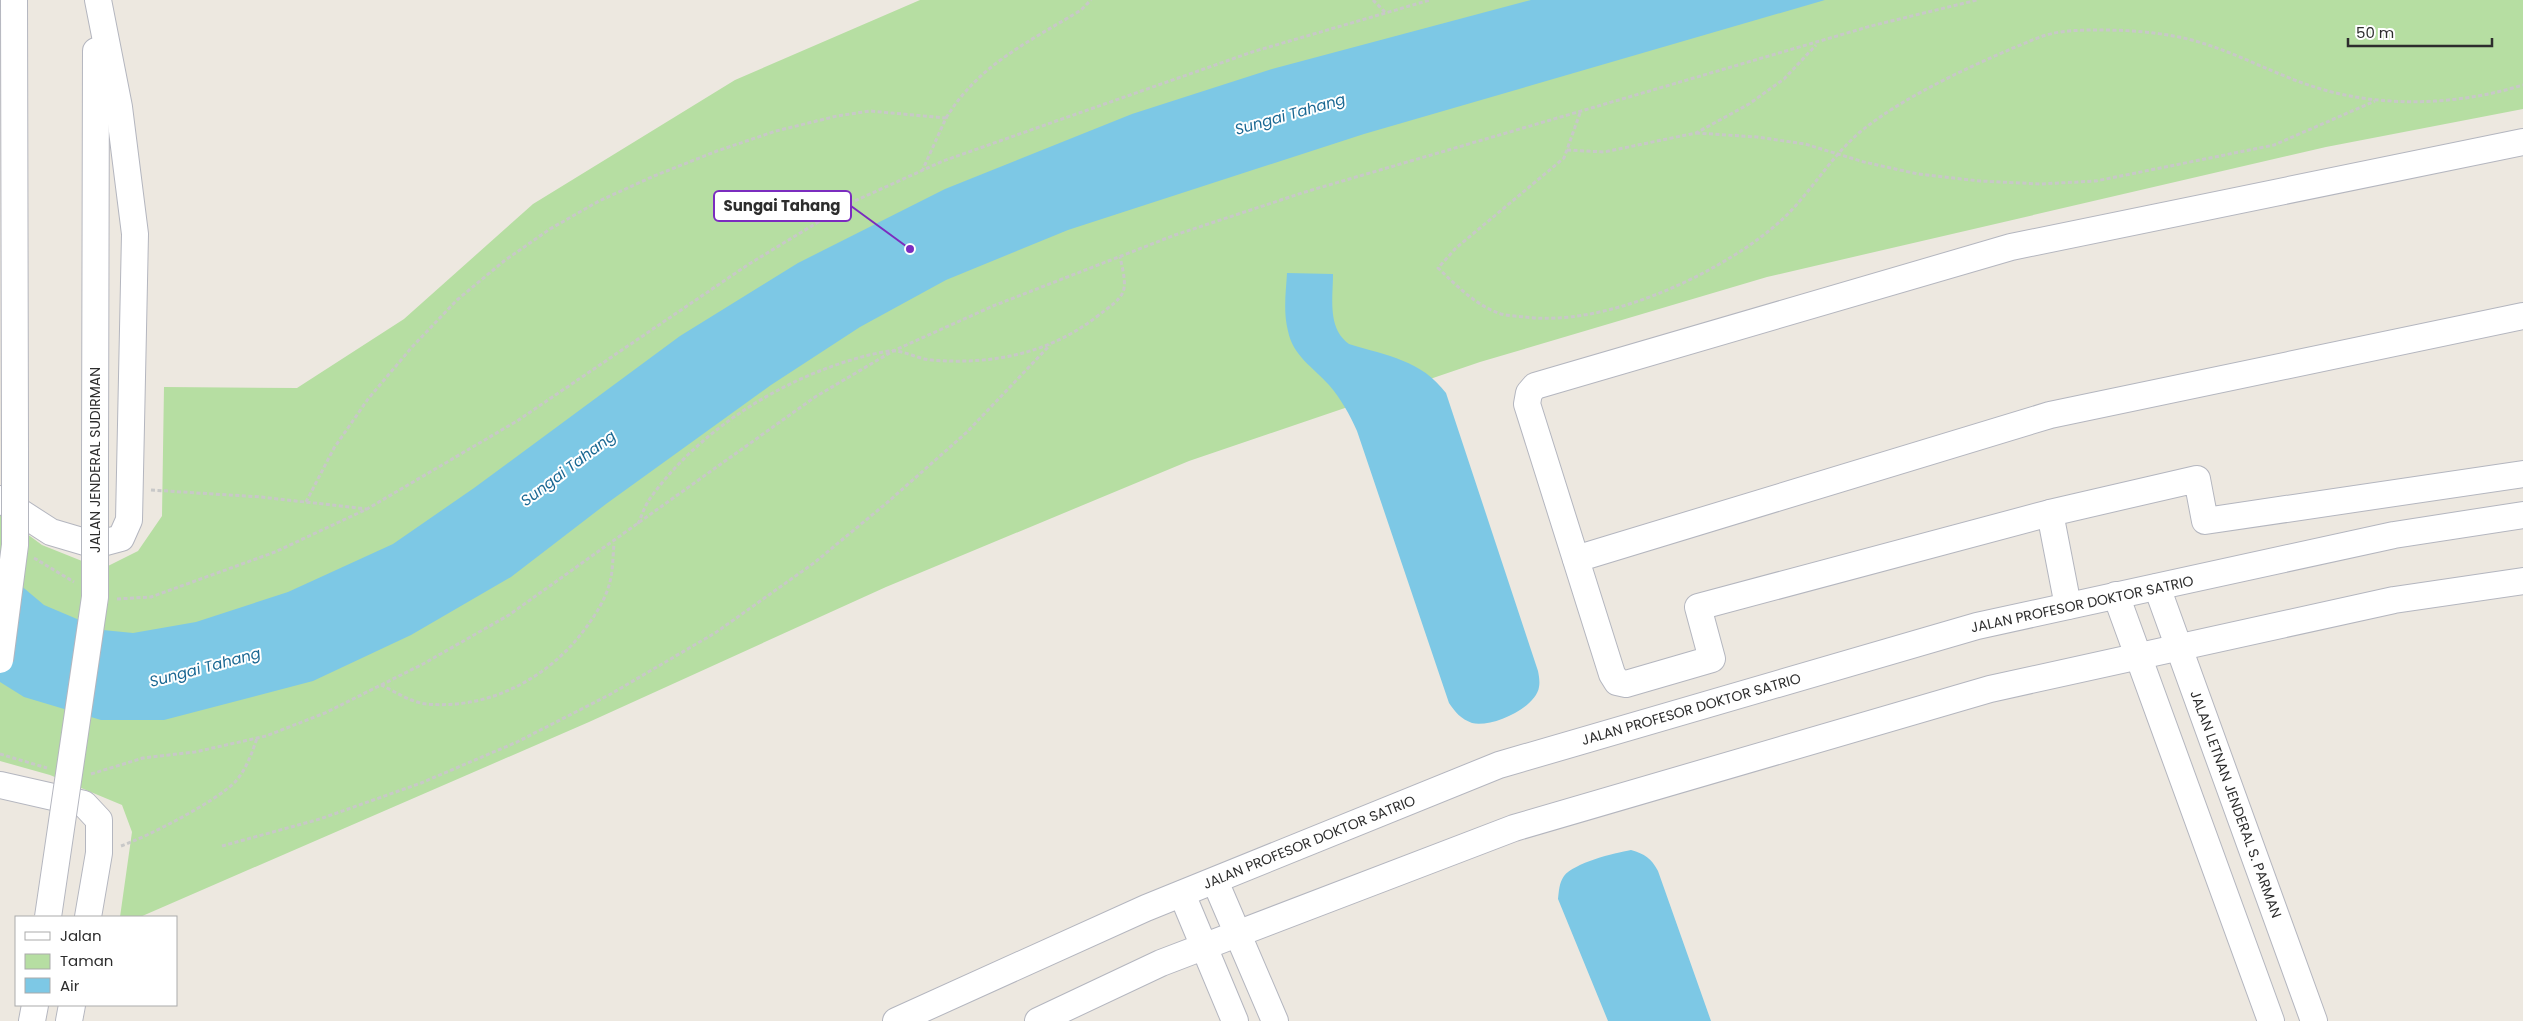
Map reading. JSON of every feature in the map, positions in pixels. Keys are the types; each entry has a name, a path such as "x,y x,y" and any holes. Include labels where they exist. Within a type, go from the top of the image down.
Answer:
{"street":[{"path":"0,91 13,0"},
{"path":"0,660 15,545 13,0"},
{"path":"0,499 51,532 95,545 121,538 129,520 135,234 119,107 97,0"},
{"name":"JALAN JENDERAL SUDIRMAN","path":"48,916 95,597 97,0"},
{"path":"2523,142 2011,247 1535,386 1529,392 1527,404 1612,674 1617,682 1626,684 1712,659 1698,607 2050,513 2197,479 2205,521 2523,474"},
{"path":"1576,559 2050,415 2523,316"},
{"path":"2050,513 2068,606"},
{"name":"JALAN PROFESOR DOKTOR SATRIO","path":"896,1021 1182,894 1499,765 1977,626 2394,535 2523,515"},
{"path":"1038,1021 1161,963 1514,828 1990,689 2394,600 2523,581"},
{"name":"JALAN LETNAN JENDERAL S. PARMAN","path":"2158,587 2314,1021"},
{"path":"2116,595 2271,1021"},
{"path":"1626,684 1638,724"},
{"path":"0,785 84,804 99,820 99,853 88,916"},
{"path":"1215,881 1274,1021"},
{"path":"1182,894 1235,1021"},
{"path":"32,1021 35,1006"},
{"path":"69,1021 72,1006"}],"path":[{"path":"923,170 946,118 959,97 994,63 1081,10 1091,0"},
{"path":"1373,0 1386,13"},
{"path":"114,598 122,600 160,594 275,552 367,509 517,421 749,264 848,204 943,160 1252,52 1430,0"},
{"path":"82,773 91,774 143,758 195,752 257,738 325,713 381,685 509,616 815,396 893,351 993,306 1175,235 1305,192 1872,26 1977,0"},
{"path":"1580,112 1564,158 1549,173 1532,183 1456,248 1438,268 1470,298 1502,314 1534,318 1572,317 1662,293 1716,265 1770,230 1808,194 1838,154 1860,132 1928,89 2039,37 2064,31 2131,30 2180,37 2221,50 2276,74 2323,90 2375,100 2406,102 2452,100 2500,92 2523,85"},
{"path":"1696,132 1756,99 1784,79 1816,45"},
{"path":"1567,150 1604,152 1696,132 1757,136 1805,144 1918,174 1980,182 2040,184 2096,181 2274,145 2375,100"},
{"path":"306,502 334,448 368,399 412,346 464,295 504,261 550,229 599,201 654,176 717,151 776,132 837,116 870,111 946,118"},
{"path":"638,525 650,498 698,445 768,395 835,365 870,355 893,351 929,360 968,362 1014,357 1050,345 1086,325 1122,297 1126,284 1120,257"},
{"path":"222,846 320,820 421,783 517,742 609,695 715,634 814,563 889,501 967,432 1050,345"},
{"path":"131,488 306,502 367,509"},
{"path":"381,685 424,704 456,704 495,696 532,679 561,658 582,634 601,606 611,577 614,542"},
{"path":"30,556 81,586"},
{"path":"99,853 131,842 216,798 236,781 249,761 257,738"},
{"path":"0,754 53,769"}],"green space":[{"path":"920,0 2523,0 2523,109 2326,147 1767,277 1480,362 1189,461 886,587 589,722 142,916 120,916 132,832 122,805 50,775 0,761 0,514 42,545 102,569 138,551 162,516 164,387 297,388 404,319 533,204 735,80"}],"water":[{"path":"1531,0 1825,0 1364,134 1068,230 946,280 860,327 771,385 606,504 511,577 411,635 313,681 164,720 101,720 24,697 0,682 0,568 44,605 103,630 133,633 196,622 288,592 393,544 474,488 680,336 798,263 945,189 1132,114 1272,69"},
{"path":"1287,273 1333,274 1332,302 1334,321 1342,337 1349,344 1390,356 1415,366 1426,373 1446,393 1538,671 1539,685 1536,695 1530,702 1512,715 1480,724 1472,723 1459,715 1449,703 1357,431 1337,396 1329,385 1304,361 1291,340 1288,331 1285,302"},
{"path":"1631,850 1647,857 1658,871 1711,1021 1608,1021 1558,899 1559,890 1564,876 1576,867 1605,856"}],"place":[{"name":"Sungai Tahang","path":"910,249"}]}
